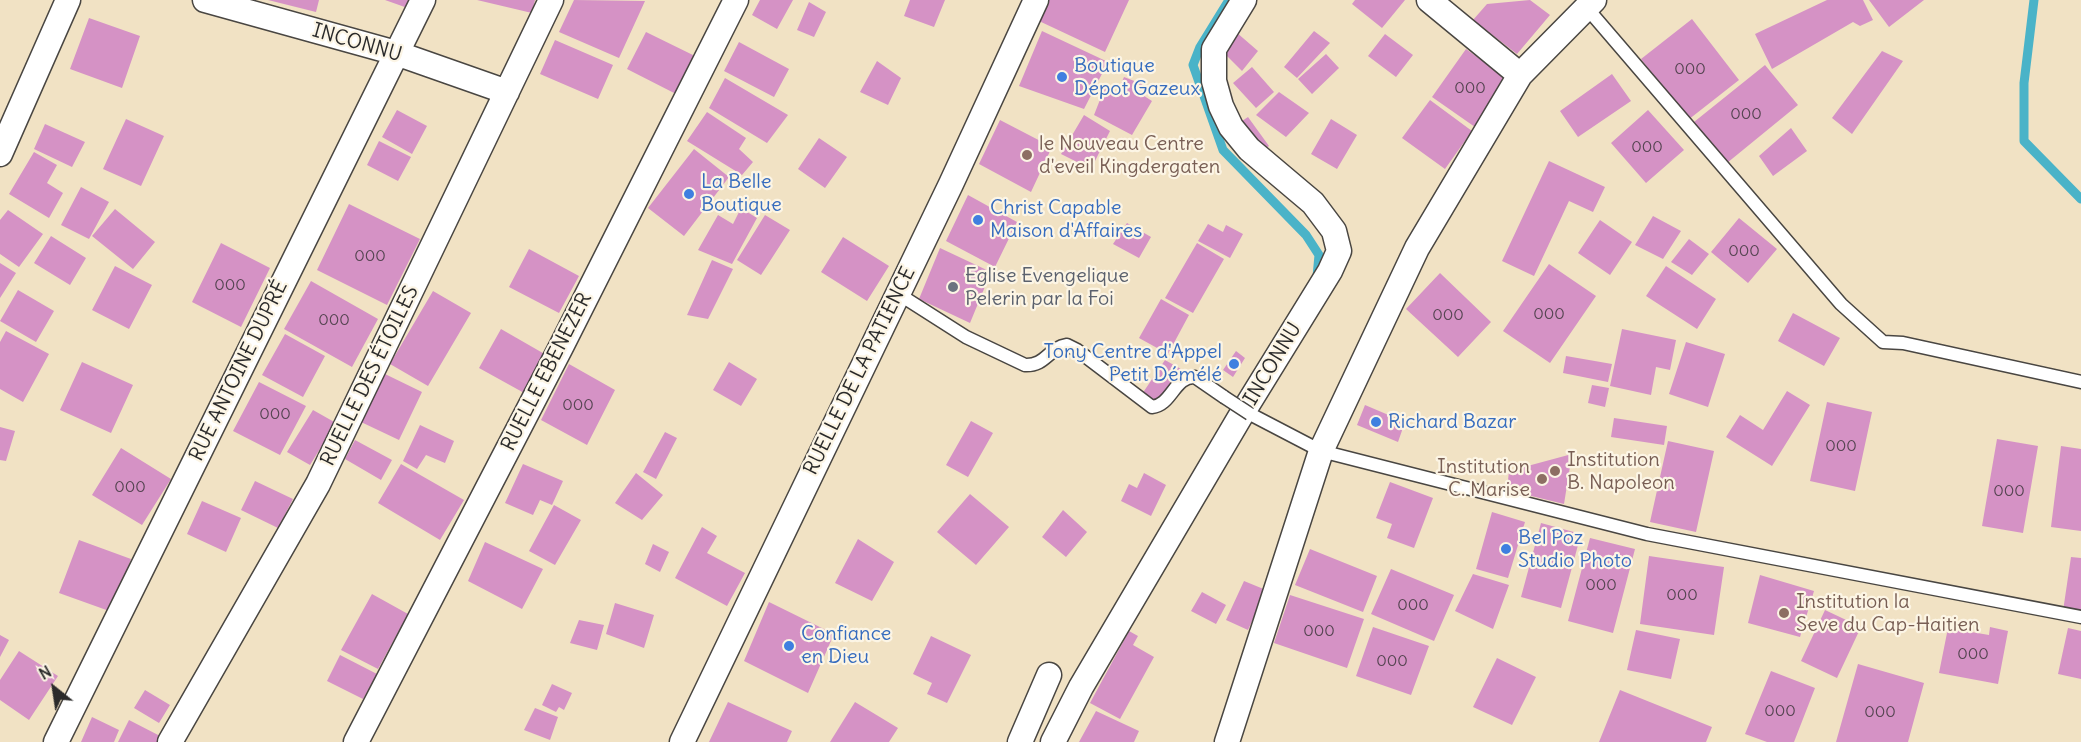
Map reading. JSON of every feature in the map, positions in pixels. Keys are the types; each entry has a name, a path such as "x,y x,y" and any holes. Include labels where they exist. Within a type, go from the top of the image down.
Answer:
{"street":[{"path":"0,154 68,0"},
{"name":"INCONNU","path":"204,0 396,53 507,92"},
{"name":"RUE ANTOINE DUPRÉ","path":"56,742 423,0"},
{"name":"RUELLE DES ÉTOILES","path":"170,742 318,484 551,0"},
{"name":"RUELLE EBENEZER","path":"356,742 561,347 736,0"},
{"name":"INCONNU","path":"1053,742 1080,687 1240,417 1330,271 1338,251 1334,231 1313,203 1249,149 1231,127 1221,106 1214,81 1214,49 1244,0"},
{"path":"1429,0 1520,75"},
{"name":"RUELLE DE LA PATIENCE","path":"682,742 951,184 1033,1"},
{"path":"1227,742 1321,451 1417,248 1520,75 1590,3"},
{"path":"1020,742 1049,675"}],"lane":[{"path":"1590,3 1841,304 1883,342 1903,343 2081,382"},
{"path":"897,293 966,337 1025,365 1034,366 1054,349 1067,345 1077,350 1152,407 1164,402 1186,377 1195,376 1250,414 1321,451 1647,534 2081,616"}],"building":[{"path":"268,0 319,0 316,12"},
{"path":"385,0 420,0 416,11"},
{"path":"477,0 535,0 532,13"},
{"path":"574,0 645,1 619,58 559,32"},
{"path":"760,0 793,0 777,29 752,15"},
{"path":"910,0 945,0 934,27 904,16"},
{"path":"1049,0 1129,0 1105,52 1039,21"},
{"path":"1355,0 1405,0 1382,28 1352,4"},
{"path":"1530,0 1550,15 1517,54 1473,20 1487,4"},
{"path":"1827,0 1863,0 1873,20 1860,26 1853,22 1772,69 1755,34"},
{"path":"1869,0 1924,0 1889,27"},
{"path":"809,2 826,12 814,37 797,30"},
{"path":"89,18 140,36 122,88 70,69"},
{"path":"1692,19 1739,80 1688,120 1641,59"},
{"path":"1042,31 1108,62 1084,109 1019,86"},
{"path":"1314,31 1330,43 1297,78 1284,67"},
{"path":"646,32 697,57 678,95 627,69"},
{"path":"1236,32 1258,51 1242,71 1224,53"},
{"path":"1385,34 1413,55 1396,77 1368,56"},
{"path":"555,40 613,65 598,99 540,74"},
{"path":"739,42 789,69 774,97 724,71"},
{"path":"1466,49 1508,79 1475,127 1432,97"},
{"path":"1882,51 1903,61 1852,134 1832,118"},
{"path":"1326,54 1339,68 1312,94 1298,79"},
{"path":"877,61 901,78 888,105 860,92"},
{"path":"1765,65 1798,105 1727,163 1694,122"},
{"path":"1252,67 1274,92 1256,108 1233,83"},
{"path":"1612,74 1631,101 1578,137 1560,111"},
{"path":"1124,77 1142,84 1138,92 1152,101 1132,135 1094,115 1105,87 1117,93"},
{"path":"725,78 788,115 767,143 709,108"},
{"path":"1279,92 1309,113 1286,137 1256,115"},
{"path":"1430,100 1472,131 1445,169 1402,138"},
{"path":"397,110 427,126 412,154 382,137"},
{"path":"1648,110 1684,150 1646,183 1611,143"},
{"path":"707,112 746,138 739,149 753,162 742,175 687,141"},
{"path":"1084,115 1110,131 1091,169 1061,154"},
{"path":"1248,117 1269,146 1258,154 1236,125"},
{"path":"126,119 164,136 141,186 103,169"},
{"path":"1331,119 1357,135 1337,169 1311,154"},
{"path":"1000,120 1052,147 1031,192 979,164"},
{"path":"45,124 85,142 72,167 34,149"},
{"path":"1791,128 1807,151 1773,176 1759,156"},
{"path":"819,138 847,157 825,188 798,169"},
{"path":"379,141 411,157 398,181 367,165"},
{"path":"694,149 729,177 684,236 648,208"},
{"path":"34,152 57,165 47,183 63,193 49,218 9,194"},
{"path":"1549,161 1605,187 1593,212 1569,201 1534,276 1502,261"},
{"path":"81,187 109,202 89,239 61,225"},
{"path":"968,195 1017,222 995,267 946,241"},
{"path":"349,204 420,239 387,305 317,270"},
{"path":"741,208 757,218 732,264 698,250 718,215 733,224"},
{"path":"115,209 155,242 133,269 92,236"},
{"path":"8,210 43,234 19,267 0,254 0,220"},
{"path":"765,215 790,230 761,275 737,260"},
{"path":"1653,216 1681,231 1663,259 1635,245"},
{"path":"1739,218 1777,249 1748,283 1711,252"},
{"path":"1600,220 1632,242 1610,275 1578,253"},
{"path":"1127,223 1151,237 1139,258 1113,244"},
{"path":"1208,224 1223,232 1226,225 1243,234 1230,258 1198,241"},
{"path":"51,236 86,258 70,285 34,263"},
{"path":"843,237 889,266 867,301 821,272"},
{"path":"1689,239 1709,254 1692,275 1671,262"},
{"path":"221,243 270,268 241,327 192,302"},
{"path":"1197,243 1224,259 1193,313 1165,298"},
{"path":"940,248 991,272 970,323 919,299"},
{"path":"529,249 579,276 559,313 509,287"},
{"path":"712,260 733,269 708,319 687,315"},
{"path":"0,263 16,273 0,298"},
{"path":"1549,264 1596,296 1550,363 1503,331"},
{"path":"115,266 152,285 129,329 92,310"},
{"path":"1666,266 1716,299 1697,329 1646,296"},
{"path":"1440,273 1491,322 1458,357 1406,309"},
{"path":"311,281 378,319 352,367 284,329"},
{"path":"18,290 54,311 36,342 0,321"},
{"path":"433,291 471,313 428,386 390,364"},
{"path":"1161,299 1189,315 1168,354 1139,338"},
{"path":"1793,313 1840,338 1824,366 1778,341"},
{"path":"501,329 548,356 526,394 479,368"},
{"path":"1622,329 1676,340 1670,370 1656,367 1651,395 1610,386"},
{"path":"6,331 49,354 23,402 0,389 0,342"},
{"path":"285,334 325,356 303,397 262,375"},
{"path":"1686,342 1725,354 1708,407 1669,394"},
{"path":"1236,351 1245,358 1233,377 1223,370"},
{"path":"1566,356 1612,364 1608,382 1563,373"},
{"path":"1165,360 1181,369 1157,403 1142,394"},
{"path":"82,362 133,385 111,433 60,410"},
{"path":"729,362 757,379 741,406 713,390"},
{"path":"569,364 615,390 587,445 541,420"},
{"path":"385,374 422,392 399,440 361,422"},
{"path":"259,382 306,406 280,455 233,431"},
{"path":"1592,385 1609,388 1605,407 1588,403"},
{"path":"1787,391 1810,405 1772,466 1726,437 1740,415 1763,430"},
{"path":"1827,402 1872,412 1855,491 1810,481"},
{"path":"1365,405 1405,422 1398,442 1357,425"},
{"path":"313,410 336,423 310,465 287,452"},
{"path":"1614,418 1667,426 1664,445 1611,437"},
{"path":"971,421 993,433 968,477 946,465"},
{"path":"420,425 454,441 445,463 426,455 417,469 403,461"},
{"path":"0,427 15,431 6,461 0,460"},
{"path":"665,432 677,438 656,479 643,472"},
{"path":"1997,439 2038,446 2023,533 1982,526"},
{"path":"355,440 392,460 381,480 345,459"},
{"path":"1668,441 1714,451 1696,532 1650,522"},
{"path":"2061,446 2081,449 2081,531 2051,527"},
{"path":"121,448 171,479 142,525 92,495"},
{"path":"1572,454 1564,504 1507,490 1509,471"},
{"path":"401,464 464,500 440,540 378,503"},
{"path":"523,464 563,481 552,505 540,500 533,515 505,503"},
{"path":"636,473 663,495 642,520 615,503"},
{"path":"1144,473 1166,485 1151,516 1121,501 1129,484 1137,488"},
{"path":"255,481 293,499 278,528 241,510"},
{"path":"1390,482 1433,498 1414,548 1387,538 1392,524 1376,518"},
{"path":"970,494 1009,527 976,565 937,532"},
{"path":"202,501 241,518 226,552 187,534"},
{"path":"554,505 581,520 555,565 529,551"},
{"path":"1063,510 1087,532 1066,557 1042,537"},
{"path":"1492,512 1525,522 1508,578 1476,569"},
{"path":"1541,523 1581,534 1561,608 1521,597"},
{"path":"702,527 717,536 707,553 745,573 727,606 675,578"},
{"path":"1590,538 1635,549 1613,633 1568,621"},
{"path":"858,539 894,562 872,601 835,583"},
{"path":"79,540 131,559 112,612 59,593"},
{"path":"485,542 543,569 522,609 468,581"},
{"path":"653,544 669,552 660,572 645,564"},
{"path":"1310,549 1377,576 1363,612 1295,585"},
{"path":"1649,556 1724,567 1714,635 1640,624"},
{"path":"2071,557 2081,558 2081,614 2063,611"},
{"path":"1391,569 1454,595 1434,641 1371,614"},
{"path":"1473,574 1509,585 1493,629 1455,611"},
{"path":"1760,575 1814,591 1800,637 1748,623"},
{"path":"1244,581 1266,590 1248,630 1226,620"},
{"path":"1202,592 1226,605 1216,624 1191,611"},
{"path":"372,594 408,614 378,669 341,650"},
{"path":"1290,595 1364,619 1347,668 1274,643"},
{"path":"769,602 834,634 808,693 744,661"},
{"path":"615,603 654,615 644,648 606,634"},
{"path":"1825,610 1861,627 1837,678 1801,661"},
{"path":"579,620 604,625 597,650 570,643"},
{"path":"1373,627 1429,646 1411,695 1356,676"},
{"path":"1990,627 2008,631 1998,684 1939,673 1948,628 1989,635"},
{"path":"2068,628 2081,631 2081,679 2058,674"},
{"path":"1636,630 1680,639 1671,679 1627,670"},
{"path":"1129,631 1138,636 1133,645 1154,657 1120,719 1090,703"},
{"path":"0,635 9,640 0,657"},
{"path":"931,636 971,655 947,703 927,694 932,683 913,674"},
{"path":"19,651 58,676 29,720 0,700 0,680"},
{"path":"340,655 377,674 363,699 327,681"},
{"path":"1497,658 1536,677 1512,725 1473,707"},
{"path":"1858,664 1924,683 1908,742 1836,742"},
{"path":"1771,671 1815,688 1794,742 1767,742 1745,734"},
{"path":"552,684 572,693 564,710 559,707 556,712 542,705"},
{"path":"145,690 170,705 159,723 134,708"},
{"path":"1620,690 1712,727 1706,742 1599,742"},
{"path":"728,702 792,731 787,742 709,742"},
{"path":"855,702 898,728 889,742 830,742"},
{"path":"535,708 558,717 550,740 524,730"},
{"path":"1096,711 1139,731 1134,742 1079,742"},
{"path":"92,717 119,730 114,742 81,742"},
{"path":"129,720 162,737 160,742 118,742"}],"waterway":[{"path":"1229,0 1200,47 1193,65 1223,150 1306,235 1319,255 1317,277"},
{"path":"2034,0 2024,83 2024,141 2081,199"}],"place":[{"name":"Boutique Dépot Gazeux","path":"1062,77"},
{"name":"le Nouveau Centre d'eveil Kingdergaten","path":"1027,155"},
{"name":"La Belle Boutique","path":"689,194"},
{"name":"Christ Capable Maison d'Affaires","path":"978,220"},
{"name":"Eglise Evengelique Pelerin par la Foi","path":"953,287"},
{"name":"Tony Centre d'Appel Petit Démélé","path":"1234,364"},
{"name":"Richard Bazar","path":"1376,422"},
{"name":"Institution B. Napoleon","path":"1555,471"},
{"name":"Institution C. Marise","path":"1542,479"},
{"name":"Bel Poz Studio Photo","path":"1506,549"},
{"name":"Institution la Seve du Cap-Haitien","path":"1784,613"},
{"name":"Confiance en Dieu","path":"789,646"}]}
